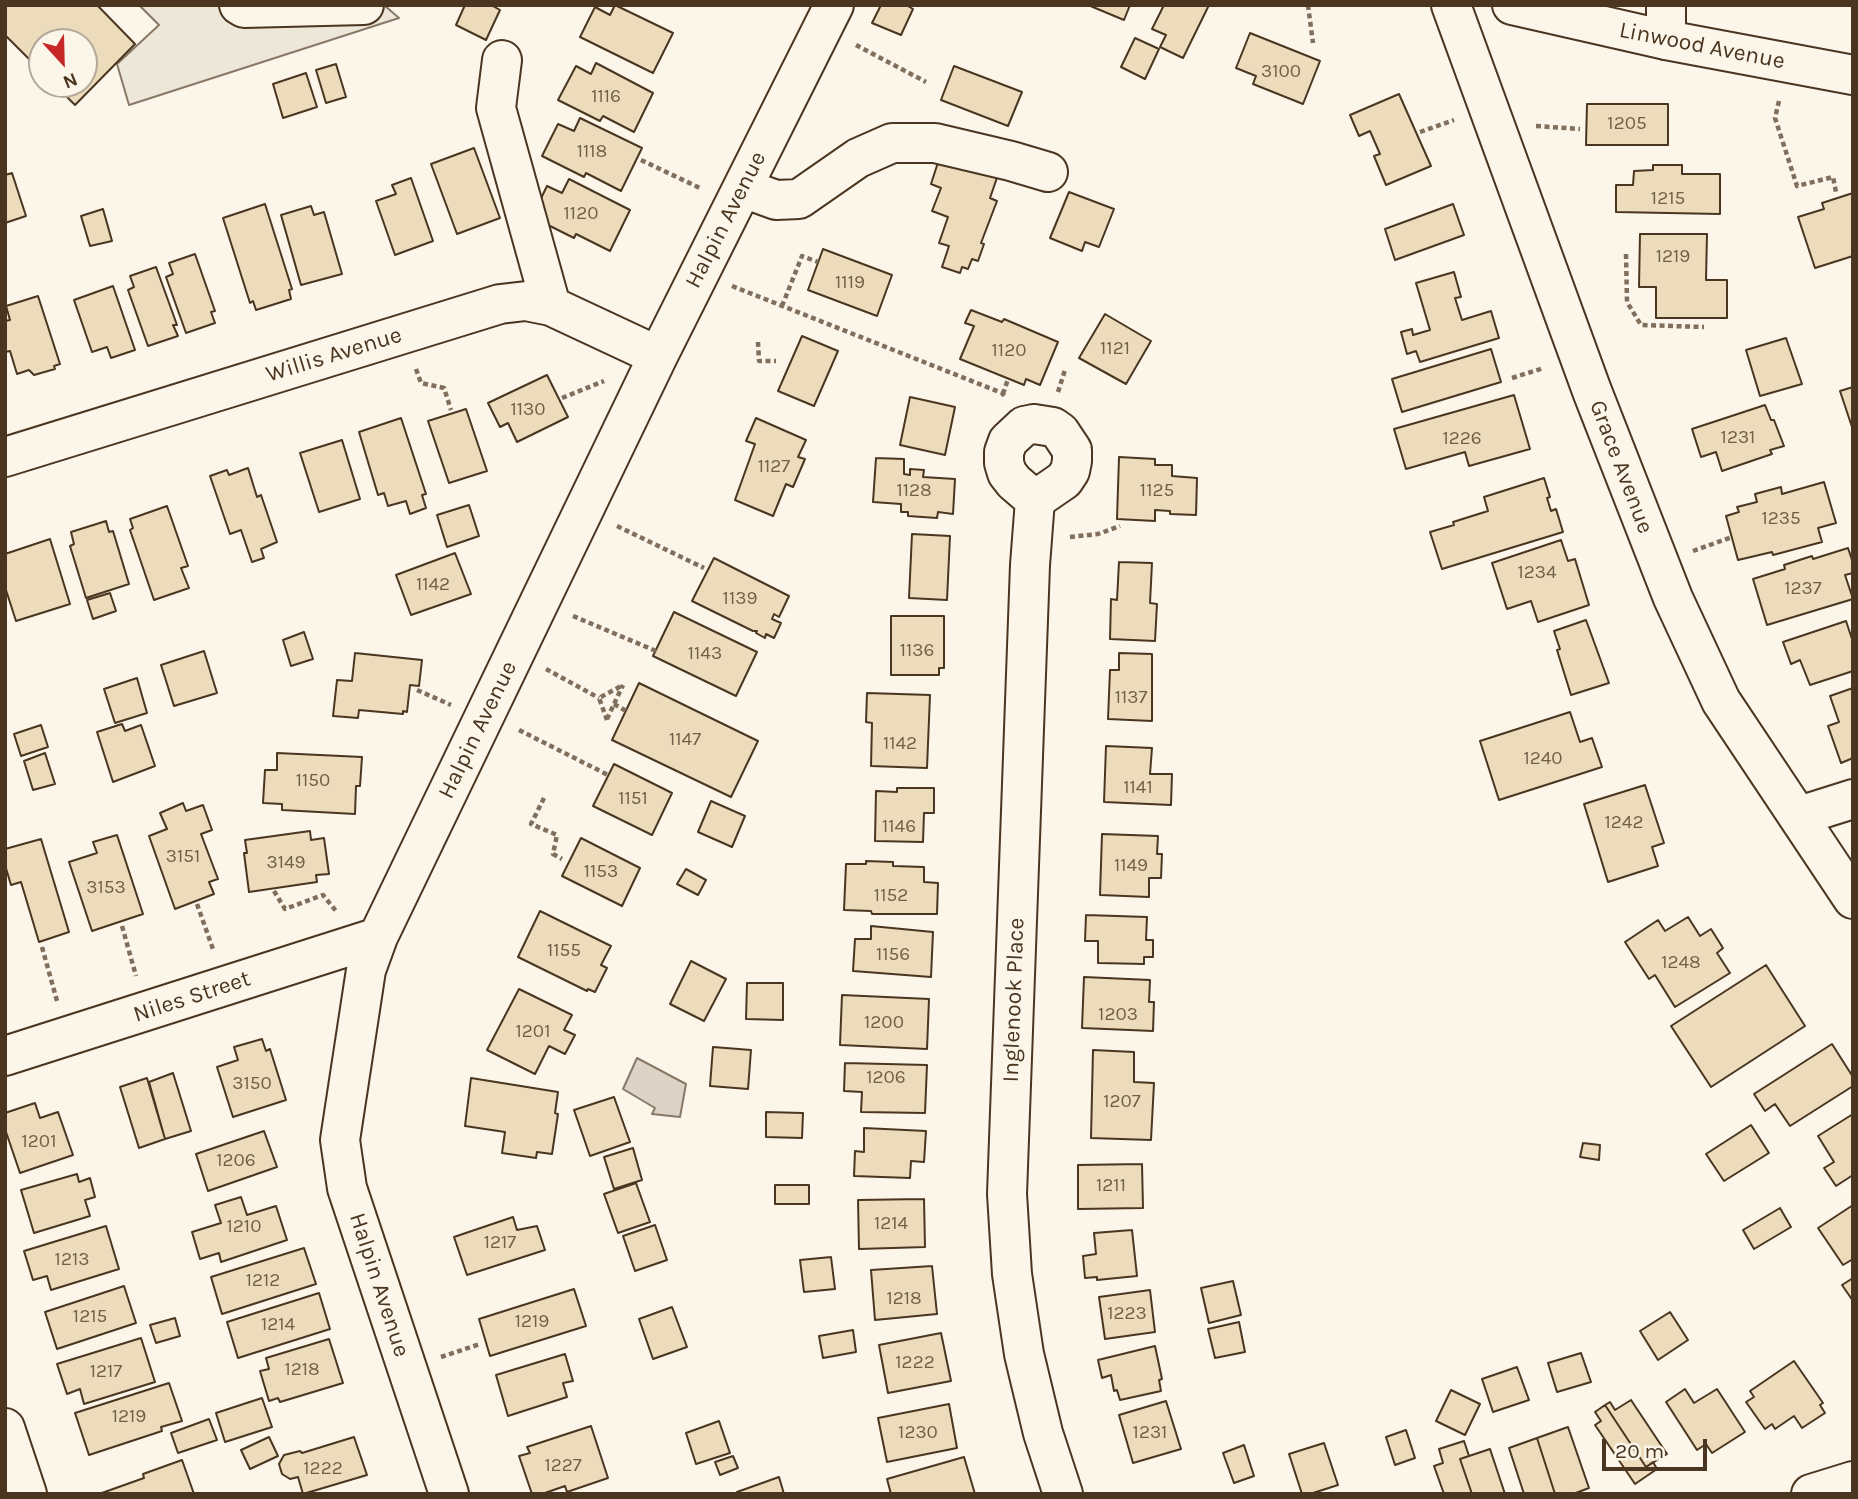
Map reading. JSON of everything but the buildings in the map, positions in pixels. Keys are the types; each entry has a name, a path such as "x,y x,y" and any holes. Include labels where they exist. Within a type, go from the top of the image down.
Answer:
{"street":[{"path":"239,5 244,8 364,5"},
{"name":"Halpin Avenue","path":"449,1494 347,1188 340,1140 366,970 378,937 658,356 724,190 834,5"},
{"name":"Grace Avenue","path":"1451,5 1592,391 1673,598 1721,701 1853,899"},
{"name":"Linwood Avenue","path":"1511,5 1666,22 1853,75"},
{"path":"502,60 496,107 551,306"},
{"path":"724,190 776,200 799,199 858,158 892,144 935,143 1048,172"},
{"name":"Willis Avenue","path":"5,457 500,304 526,301 551,306 658,356"},
{"name":"Inglenook Place","path":"1035,500 1030,565 1007,1194 1012,1274 1024,1354 1043,1433 1063,1494"},
{"path":"1799,816 1853,799"},
{"name":"Niles Street","path":"5,1056 378,937"},
{"path":"5,1428 27,1494"},
{"path":"1811,1494 1853,1481"}],"path":[{"path":"1308,5 1313,43"},
{"path":"854,44 926,82"},
{"path":"1779,101 1775,118 1797,186 1833,177 1836,192"},
{"path":"1420,132 1454,120"},
{"path":"1533,126 1580,129"},
{"path":"641,160 724,190"},
{"path":"1626,254 1627,303 1641,325 1704,327"},
{"path":"782,306 802,256 818,262"},
{"path":"732,286 1003,394 1009,403"},
{"path":"758,342 759,360 776,361"},
{"path":"414,363 421,383 444,388 451,410"},
{"path":"1512,378 1548,367"},
{"path":"562,398 610,379"},
{"path":"1003,394 1009,379"},
{"path":"615,525 704,568"},
{"path":"1067,538 1098,534 1120,526"},
{"path":"1693,551 1732,537"},
{"path":"571,615 656,650"},
{"path":"546,669 599,698 607,720 623,685 599,698"},
{"path":"614,704 626,711"},
{"path":"517,729 608,775"},
{"path":"544,798 531,824 557,835 553,854 562,859"},
{"path":"274,891 285,909 323,895"},
{"path":"197,904 217,962"},
{"path":"122,926 139,987"},
{"path":"42,947 60,1012"}],"shaded area":[{"path":"139,5 384,5 399,18 129,105 117,64 159,25"},
{"path":"637,1058 686,1084 680,1117 652,1114 655,1108 623,1089"}]}
